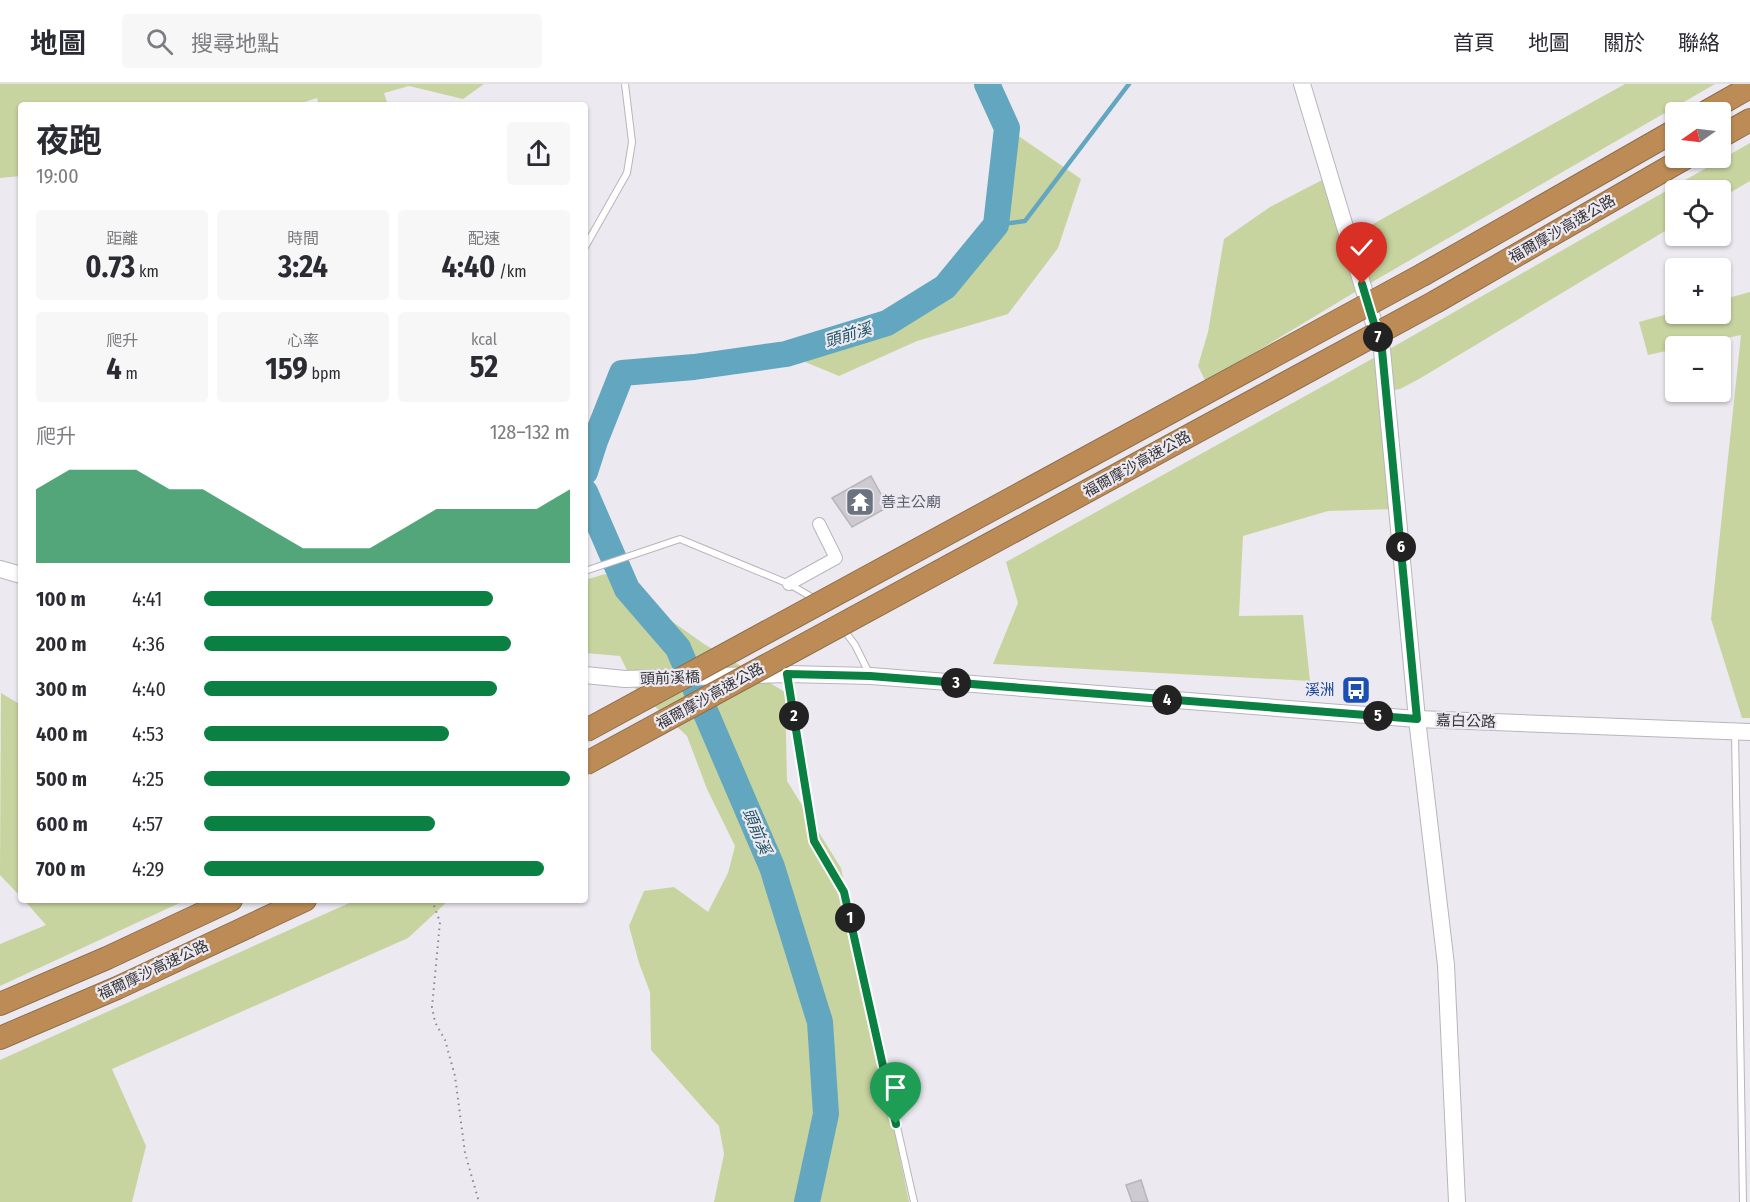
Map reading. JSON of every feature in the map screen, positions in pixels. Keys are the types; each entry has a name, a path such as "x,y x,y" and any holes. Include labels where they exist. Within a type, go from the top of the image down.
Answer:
{"highway":[{"path":"1724,102 1750,87"},
{"path":"1731,131 1750,120"},
{"name":"福爾摩沙高速公路","path":"588,730 1424,274 1665,136"},
{"name":"福爾摩沙高速公路","path":"588,762 1437,301 1668,168"},
{"name":"福爾摩沙高速公路","path":"0,1004 107,958 225,903"},
{"name":"福爾摩沙高速公路","path":"0,1038 117,988 299,903"}],"main road":[{"path":"1302,84 1382,350 1417,719 1446,965 1457,1202"},
{"path":"0,569 18,574"},
{"name":"嘉白公路","path":"787,674 870,676 1417,719 1742,731"},
{"name":"頭前溪橋","path":"588,675 625,679 787,674"}],"street":[{"path":"789,584 836,558 819,524"}],"lane":[{"path":"588,242 627,173 632,142 625,84"},
{"path":"588,570 680,539 789,584 827,606"},
{"path":"838,622 855,645 870,676"},
{"path":"787,674 814,841 844,892 914,1202"},
{"path":"1742,731 1743,1202"}],"path":[{"path":"433,903 440,922 432,1007 435,1022 445,1040 455,1076 465,1153 479,1202"}],"green space":[{"path":"0,84 484,84 463,99 409,86 384,93 387,102 318,102 317,98 304,102 18,102 18,176 0,178"},
{"path":"1625,84 1715,84 1684,102 1665,102 1665,113 1360,289 1206,382 1198,366 1208,332 1224,239 1270,207 1328,177 1346,239"},
{"path":"1007,128 1081,179 1058,248 1008,314 917,341 839,376 786,354 887,323 945,287 996,225"},
{"path":"1750,143 1750,181 1731,192 1731,180 1685,180 1706,168 1731,168 1731,154"},
{"path":"1665,192 1665,231 1419,379 1400,389 1383,392 1395,509 1328,511 1243,536 1239,616 1303,615 1310,681 993,664 1018,603 1006,562 1379,355"},
{"path":"1750,292 1750,718 1742,718 1711,619 1741,335 1731,337 1665,336 1665,351 1648,355 1639,322 1665,315 1665,324 1731,324 1731,297"},
{"path":"605,574 704,644 785,692 787,781 841,868 909,1202 714,1202 724,1154 719,1126 651,1050 650,992 629,926 644,891 674,887 708,912 728,873 735,846 707,789 687,736 636,689 620,656 588,653 588,579"},
{"path":"1,693 18,703 18,894 0,875"},
{"path":"27,903 180,903 0,986 0,944 46,925"},
{"path":"349,903 446,903 408,938 112,1069 146,1146 132,1202 0,1202 0,1060"}],"building":[{"name":"善主公廟","path":"871,476 888,507 852,527 832,498"},
{"path":"1141,1180 1148,1202 1132,1202 1126,1185"}],"waterway":[{"name":"頭前溪","path":"588,463 622,373 694,367 786,354 887,323 945,287 996,225 1007,128 987,84"},
{"path":"996,225 1025,221 1129,84"},
{"name":"頭前溪","path":"588,499 627,589 678,648 772,867 820,1022 826,1114 807,1202"}],"place":[{"name":"善主公廟","path":"860,502"},
{"name":"溪洲","path":"1356,690"}],"route":[{"path":"896,1124 844,892 814,841 787,674 870,676 1417,719 1382,350 1362,284"}]}
